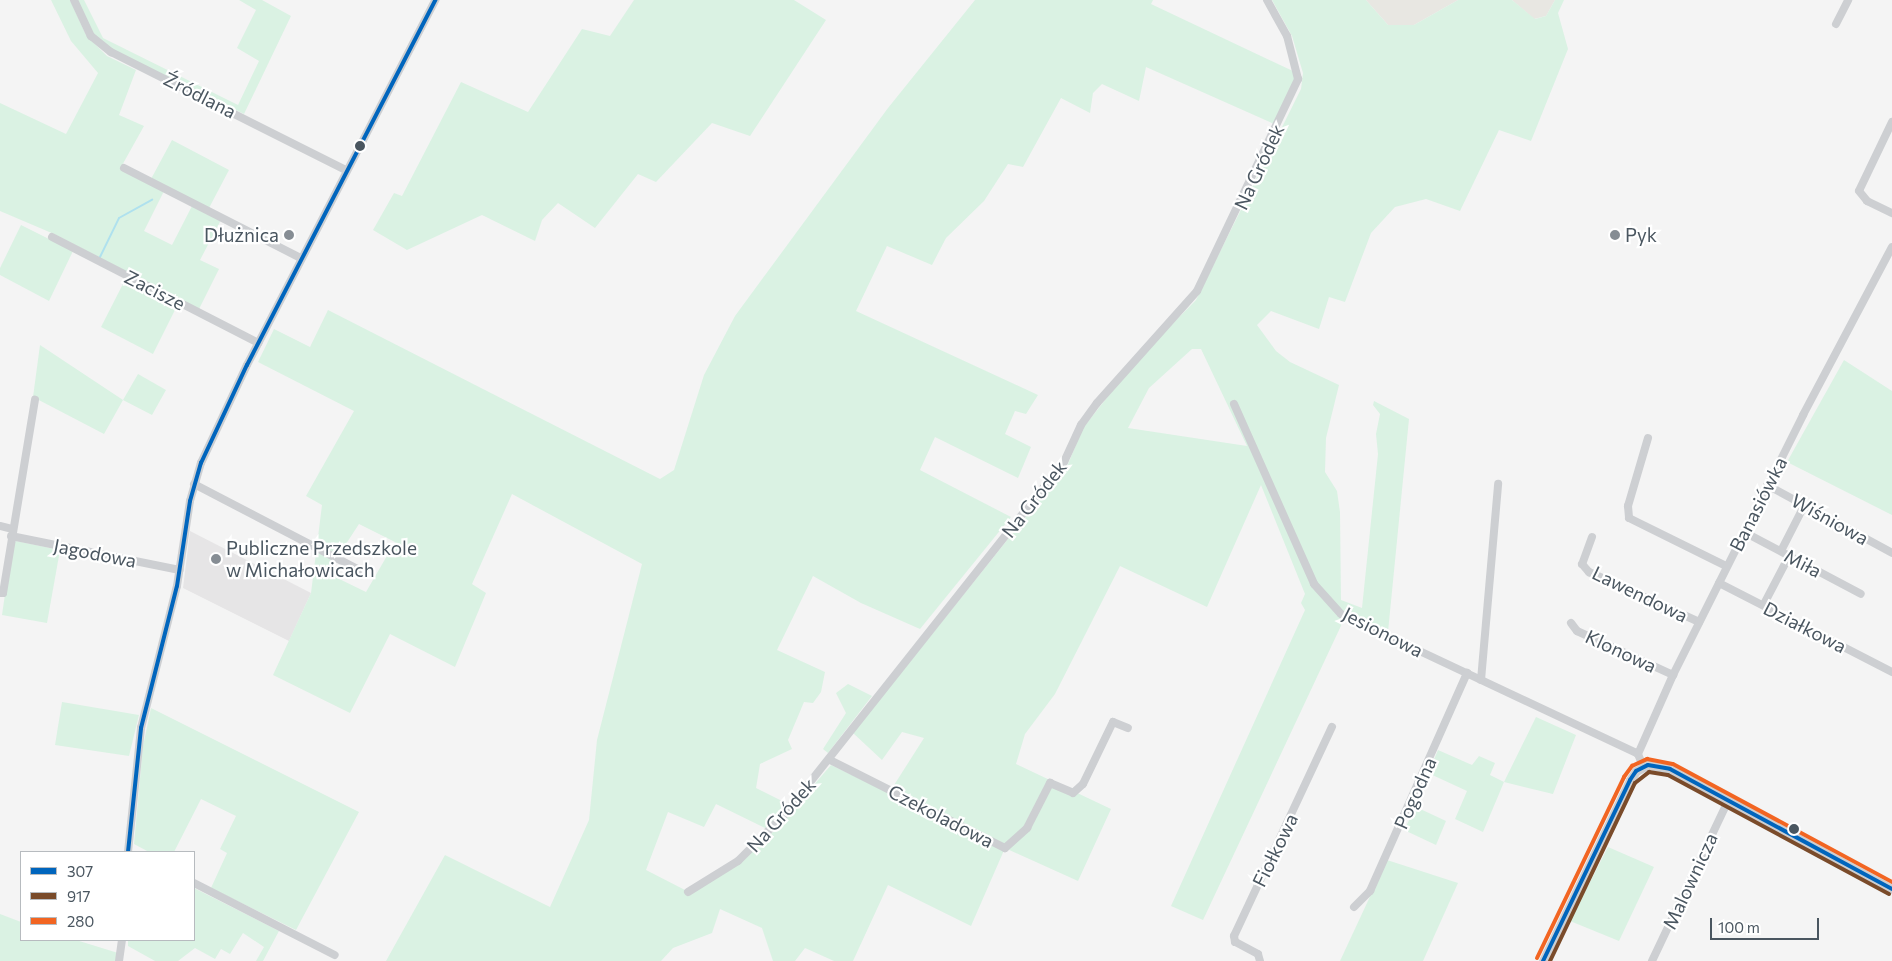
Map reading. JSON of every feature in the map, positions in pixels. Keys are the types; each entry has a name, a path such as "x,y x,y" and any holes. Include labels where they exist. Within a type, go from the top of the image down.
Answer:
{"street":[{"name":"Źródlana","path":"74,0 91,36 111,52 346,170"},
{"path":"130,851 141,728 180,570 194,484 208,442 346,170 435,0"},
{"name":"Na Gródek","path":"688,892 738,861 761,840 830,760 1064,462 1081,425 1097,403 1197,291 1298,79 1287,36 1266,0"},
{"path":"1836,24 1848,0"},
{"path":"1892,122 1859,191 1867,201 1892,213"},
{"path":"124,168 301,258"},
{"name":"Zacisze","path":"52,237 258,343"},
{"name":"Banasiówka","path":"1638,754 1673,675 1726,566 1892,247"},
{"path":"2,593 35,400"},
{"name":"Jesionowa","path":"1234,404 1314,584 1341,614 1638,754"},
{"path":"1648,438 1628,506 1629,518 1726,566"},
{"path":"194,484 359,570"},
{"path":"1481,680 1498,484"},
{"name":"Wiśniowa","path":"1767,485 1892,553"},
{"path":"1781,551 1802,510"},
{"name":"Jagodowa","path":"0,526 12,533 180,570"},
{"name":"Miła","path":"1744,532 1861,594"},
{"name":"Lawendowa","path":"1592,537 1582,564 1589,572 1699,622"},
{"path":"1765,602 1789,556"},
{"name":"Działkowa","path":"1719,583 1892,672"},
{"name":"Klonowa","path":"1571,623 1577,631 1673,675"},
{"name":"Pogodna","path":"1354,907 1370,891 1467,673"},
{"name":"Czekoladowa","path":"830,760 1005,848 1027,828 1050,783 1073,794 1083,784 1113,722 1128,728"},
{"name":"Fiołkowa","path":"1260,961 1258,954 1235,942 1234,936 1332,727"},
{"path":"1638,754 1643,766"},
{"path":"1543,961 1630,780 1643,766 1660,765 1892,889"},
{"name":"Malownicza","path":"1652,961 1728,801"},
{"path":"195,884 335,955"},
{"path":"119,961 122,941"}],"shaded area":[{"path":"1366,0 1458,0 1414,25 1388,25"},
{"path":"1512,0 1555,0 1546,16 1534,19"},
{"name":"Publiczne Przedszkole w Michałowicach","path":"190,531 311,593 289,641 183,588"}],"green space":[{"path":"51,0 70,0 86,35 107,56 136,70 119,115 144,126 120,169 164,191 144,231 172,245 192,206 221,220 200,260 219,269 199,309 54,234 0,211 0,103 66,134 98,73 71,41"},
{"path":"77,0 84,0 103,38 238,105 259,61 237,48 256,10 239,0 262,0 291,16 244,114 112,50 93,33"},
{"path":"634,0 794,0 826,20 750,136 712,123 656,182 638,174 595,228 558,203 542,220 535,241 482,215 407,250 373,230 394,193 402,196 461,82 528,112 582,29 610,36"},
{"path":"975,0 1153,0 1151,4 1295,72 1294,84 1274,124 1146,67 1139,101 1102,84 1093,93 1090,113 1061,98 1023,167 1008,164 984,201 946,238 932,265 887,246 856,311 1038,395 1026,414 1015,411 1005,434 1031,447 1018,478 935,437 920,470 1011,517 920,629 861,603 813,576 777,650 825,672 821,692 813,703 804,702 788,740 792,749 760,764 756,788 788,804 767,829 716,804 704,827 668,812 646,870 685,890 687,896 739,864 775,830 831,765 889,793 924,738 902,732 882,760 853,733 1068,464 1083,428 1135,362 1196,300 1301,89 1303,73 1292,36 1272,0 1366,0 1388,25 1414,25 1458,0 1512,0 1535,19 1546,16 1555,0 1564,0 1558,13 1568,49 1531,141 1499,130 1460,211 1426,199 1395,207 1371,233 1345,302 1329,297 1319,329 1271,311 1257,325 1276,351 1290,362 1339,385 1326,438 1325,472 1337,491 1340,512 1341,600 1362,608 1378,454 1376,434 1380,414 1373,405 1374,401 1409,419 1388,632 1347,613 1203,920 1171,906 1305,610 1301,603 1305,594 1261,485 1207,607 1120,566 1055,694 1025,734 1016,764 1111,809 1078,881 1005,848 971,926 888,885 853,961 834,961 805,948 795,961 773,961 762,928 720,909 712,933 673,948 661,961 386,961 445,855 550,907 589,820 597,740 642,564 512,494 472,584 486,593 455,667 390,634 350,713 273,675 311,593 322,505 306,496 354,411 258,362 274,329 310,347 328,310 660,479 674,470 704,375 735,316 888,108","holes":["1192,349 1201,349 1247,446 1128,428 1149,388","359,524 395,542 366,592 327,573"]},
{"path":"172,140 229,170 209,208 151,179"},
{"path":"21,225 73,251 49,301 0,275 0,268"},
{"path":"126,278 178,304 153,354 101,327"},
{"path":"40,345 123,400 104,434 33,397"},
{"path":"1844,360 1892,391 1892,515 1787,462"},
{"path":"138,374 166,390 152,415 123,400"},
{"path":"16,541 60,550 47,623 2,615 12,545"},
{"path":"848,684 872,696 828,753 823,749 846,713 836,693"},
{"path":"62,702 139,715 129,756 55,745"},
{"path":"151,708 359,812 296,930 211,888 227,853 220,849 236,816 201,799 175,851 147,851 134,844 143,746"},
{"path":"1536,717 1576,735 1553,794 1504,782"},
{"path":"1438,750 1472,765 1479,756 1495,763 1490,775 1504,782 1483,832 1455,819 1467,791 1428,773"},
{"path":"1416,807 1446,821 1436,845 1404,830"},
{"path":"1608,847 1654,867 1619,941 1570,921"},
{"path":"1387,860 1458,883 1423,961 1340,961"},
{"path":"195,889 279,931 263,961 256,961 264,947 243,933 230,954 221,949 215,959 195,948 178,961 155,961 128,946 128,941 195,941"},
{"path":"0,914 20,922 20,941 79,941 118,953 116,961 0,961"}],"waterway":[{"path":"100,257 119,218 152,200"}],"transit line":[{"name":"307","path":"128,851 141,728 177,586 190,501 201,463 247,365 435,0"},
{"name":"280","path":"1537,958 1624,777 1632,766 1647,759 1673,764 1892,882"},
{"name":"307","path":"1543,961 1630,780 1636,771 1648,765 1670,769 1892,889"},
{"name":"917","path":"1550,961 1635,783 1649,772 1668,775 1889,894"}],"place":[{"name":"Dłużnica","path":"289,235"},
{"name":"Pyk","path":"1615,235"},
{"name":"Publiczne Przedszkole w Michałowicach","path":"216,559"}]}
